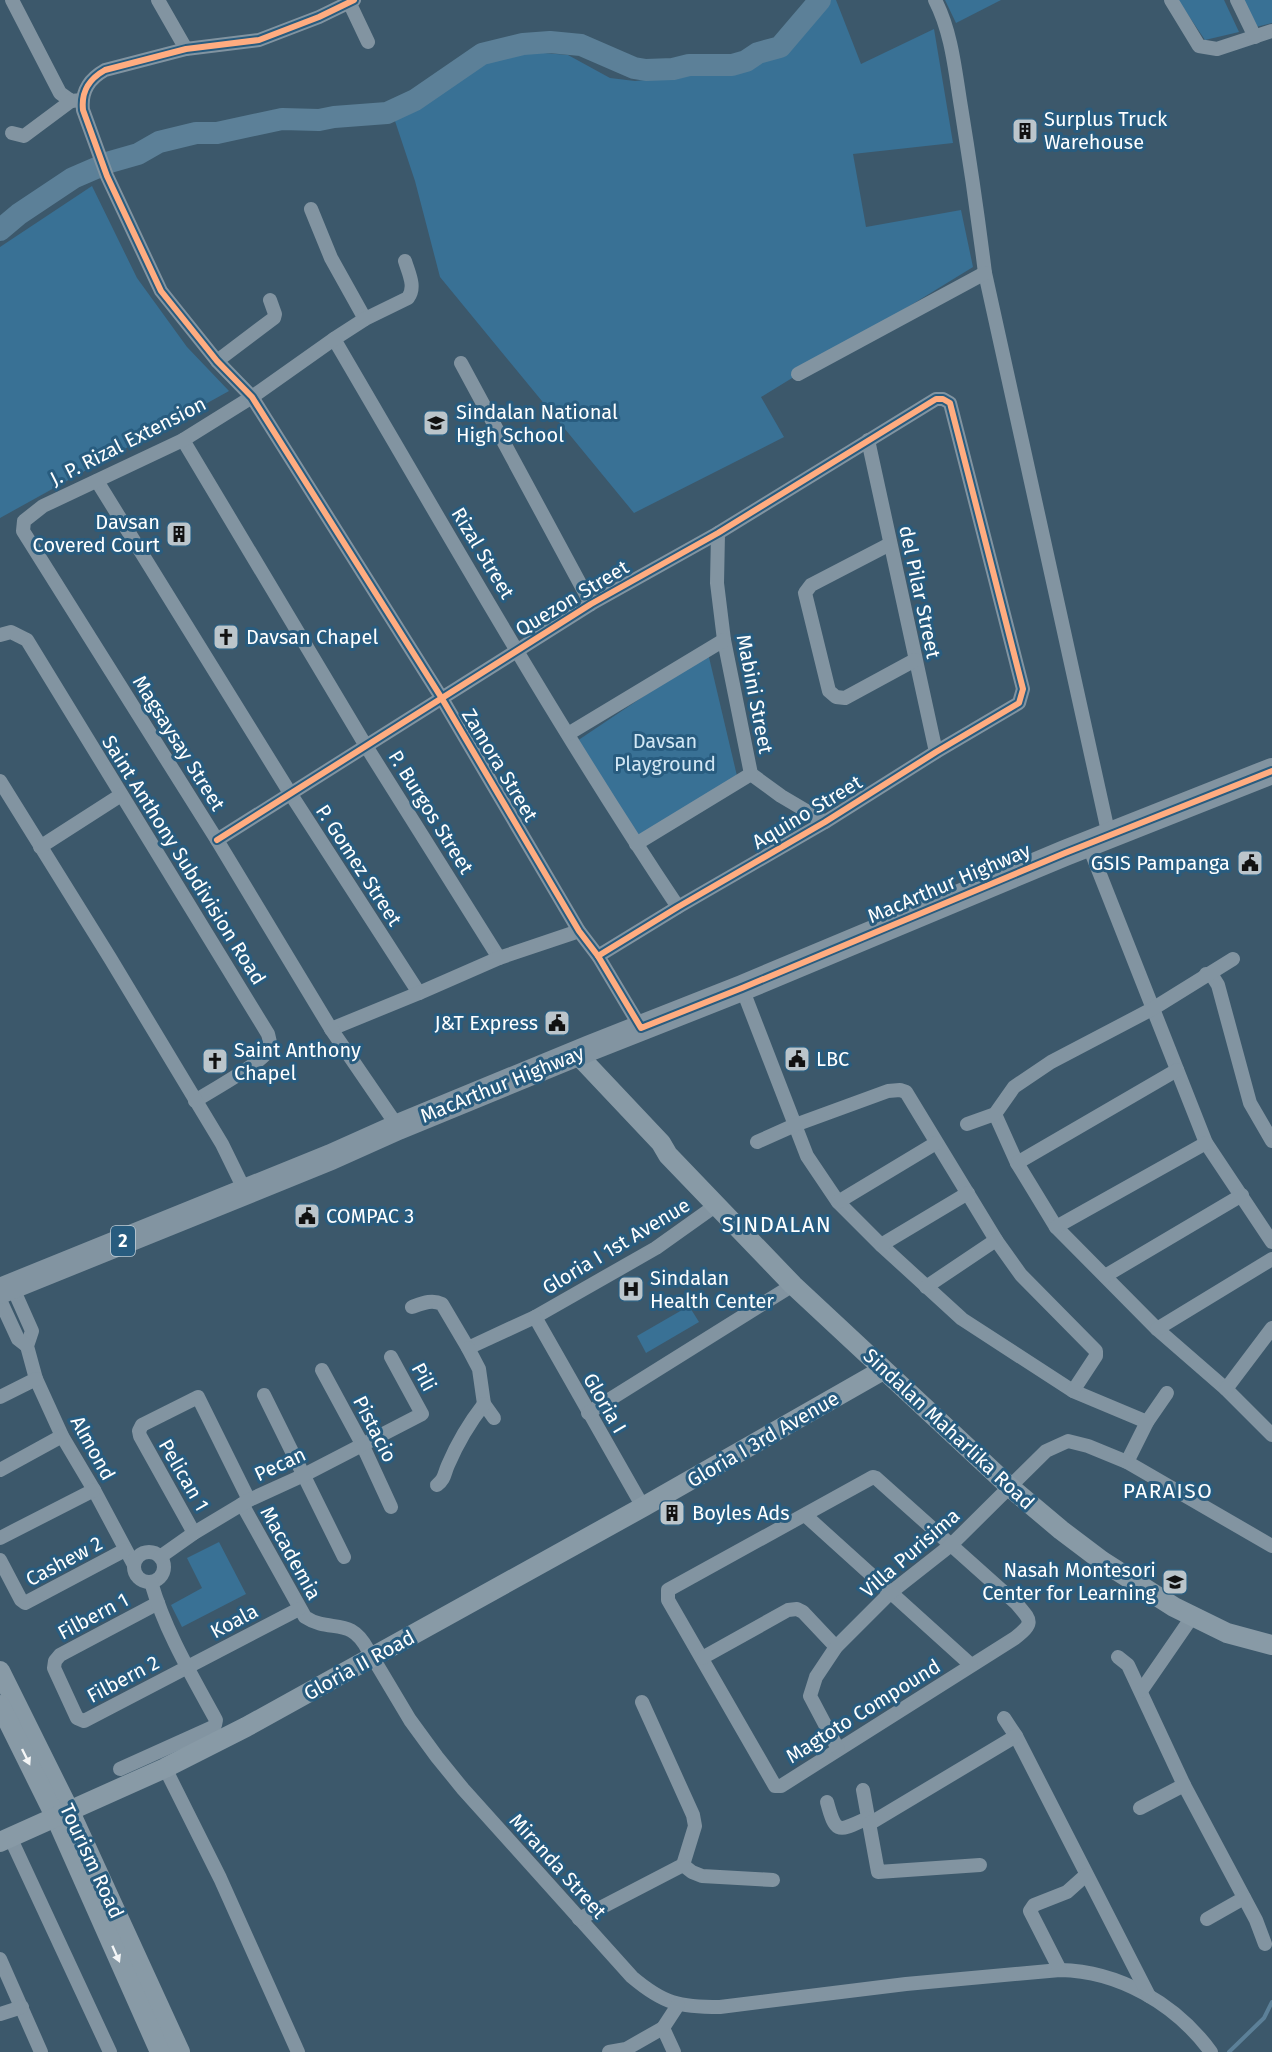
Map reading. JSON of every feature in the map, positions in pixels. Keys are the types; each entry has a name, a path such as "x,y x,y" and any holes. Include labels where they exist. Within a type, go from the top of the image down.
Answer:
{"highway":[{"name":"MacArthur Highway","path":"4,1292 399,1127 1272,771"}],"main road":[{"name":"Sindalan Maharlika Road","path":"573,1056 629,1126 654,1151 668,1155 793,1285 1011,1488 1102,1561 1192,1617 1227,1634 1268,1644"},
{"name":"Gloria I 3rd Avenue","path":"643,1507 883,1370"},
{"name":"Gloria II Road","path":"5,1839 165,1768 246,1727 371,1654 643,1507"},
{"name":"Tourism Road","path":"0,1671 63,1815 160,2052"},
{"name":"Tourism Road","path":"0,1705 63,1815 180,2052"}],"street":[{"path":"12,0 60,93 77,101"},
{"path":"159,0 186,49"},
{"path":"935,0 943,14 953,54 977,203 985,273 1099,840 1154,1008 1206,1143 1272,1242"},
{"path":"1171,0 1199,46 1217,49 1272,31"},
{"path":"1237,0 1255,37"},
{"path":"12,133 24,136 77,101 95,75 105,70 186,49 259,40 319,17 351,1 368,42"},
{"name":"Zamora Street","path":"77,101 83,110 107,176 161,291 217,362 252,397 441,697 579,931 598,957 641,1028"},
{"path":"311,209 332,258 365,319"},
{"name":"J. P. Rizal Extension","path":"23,531 24,521 43,506 183,440 252,397 365,319 408,298 413,292 405,261"},
{"path":"798,374 985,273"},
{"path":"217,362 274,318 275,314 270,300"},
{"name":"Rizal Street","path":"334,339 517,650 636,844 678,907"},
{"path":"461,363 591,604"},
{"name":"Quezon Street","path":"217,840 591,604 718,533 936,399 944,399 950,403 1023,689"},
{"name":"P. Burgos Street","path":"183,440 366,746 499,958"},
{"name":"del Pilar Street","path":"868,440 936,752"},
{"name":"P. Gomez Street","path":"97,481 290,793 419,993"},
{"name":"Magsaysay Street","path":"23,531 217,840 331,1029 399,1127"},
{"name":"Mabini Street","path":"718,533 717,583 724,640 751,774 781,796 825,822"},
{"path":"890,544 811,585 805,593 829,691 836,697 845,698 915,660"},
{"name":"Saint Anthony Subdivision Road","path":"0,635 11,632 27,640 268,1034 271,1046 268,1053 195,1101"},
{"path":"568,734 724,640"},
{"name":"Aquino Street","path":"598,957 1019,703 1023,689"},
{"path":"636,844 751,774"},
{"path":"0,781 222,1144 245,1191"},
{"path":"40,847 121,795"},
{"path":"331,1029 499,958 579,931"},
{"path":"967,1124 995,1114 1014,1088 1052,1062 1154,1008 1233,959"},
{"path":"1206,974 1213,977 1218,984 1250,1103 1272,1141"},
{"path":"742,988 807,1156 838,1202 880,1245 962,1319 1073,1391 1147,1422"},
{"path":"1017,1163 1177,1070"},
{"path":"757,1142 795,1125 888,1092 900,1090 906,1092 996,1240 1021,1275 1096,1350 1096,1356 1073,1391"},
{"path":"995,1114 1017,1163 1056,1227 1157,1329 1226,1389 1272,1435"},
{"path":"838,1202 936,1143"},
{"path":"1056,1227 1206,1143"},
{"path":"880,1245 968,1193"},
{"path":"1105,1276 1242,1195"},
{"name":"Gloria I 1st Avenue","path":"468,1348 535,1317 656,1248 715,1206"},
{"path":"926,1287 996,1240"},
{"path":"1157,1329 1272,1259"},
{"path":"588,1413 793,1285"},
{"name":"Almond","path":"4,1292 32,1331 27,1346 36,1379 62,1436 94,1490 134,1566"},
{"path":"412,1307 436,1301 442,1304 479,1369 484,1404 494,1418"},
{"name":"Gloria I","path":"535,1317 643,1507"},
{"path":"1226,1389 1272,1328"},
{"name":"Pili","path":"391,1357 422,1414"},
{"name":"Pistacio","path":"322,1370 362,1444 391,1507"},
{"path":"0,1397 36,1379"},
{"path":"1127,1462 1147,1422 1167,1393"},
{"path":"264,1395 344,1557"},
{"name":"Macademia","path":"140,1436 139,1431 142,1425 198,1397 245,1502 299,1609 305,1617 320,1625 340,1625 357,1633 371,1654"},
{"path":"437,1485 444,1480 448,1465 471,1421 484,1404"},
{"name":"Pecan","path":"160,1557 245,1502 304,1476 422,1414"},
{"path":"0,1470 62,1436"},
{"name":"Pelican 1","path":"140,1436 194,1533"},
{"name":"Villa Purisima","path":"838,1749 810,1696 816,1677 836,1647 890,1593 951,1545 1047,1451 1068,1441 1088,1446 1127,1462 1214,1510 1272,1546"},
{"path":"836,1647 803,1612 796,1609 788,1610 702,1658 668,1600 668,1590 873,1477 951,1545"},
{"path":"0,1538 94,1490"},
{"path":"806,1515 971,1665"},
{"name":"Magtoto Compound","path":"702,1658 775,1786 781,1786 1029,1628 1029,1618 1016,1603 951,1545"},
{"name":"Cashew 2","path":"0,1560 21,1600 25,1603 125,1550"},
{"path":"152,1552 160,1557 164,1565 162,1575 156,1581 151,1582 138,1578 134,1566 138,1557 152,1552"},
{"path":"120,1769 211,1728 215,1725 216,1720 187,1667 151,1582"},
{"name":"Filbern 1","path":"77,1718 54,1668 55,1661 60,1655 158,1603"},
{"name":"Koala","path":"187,1667 299,1609"},
{"path":"1141,1691 1192,1617"},
{"name":"Miranda Street","path":"371,1654 410,1720 470,1798 632,1977 656,1996 678,2005 720,2007 770,1999 906,1984 1060,1970 1094,1973 1132,1986 1149,1996 1179,2018 1211,2052"},
{"path":"1118,1657 1128,1665 1184,1785 1244,1898 1265,1944"},
{"name":"Filbern 2","path":"77,1718 84,1721 187,1667"},
{"path":"579,1919 683,1864 693,1835 695,1826 693,1815 642,1702"},
{"path":"1004,1718 1016,1736 1149,1996"},
{"path":"827,1802 833,1824 837,1828 868,1821 1016,1736"},
{"path":"165,1768 220,1878 244,1936 298,2052"},
{"path":"1140,1808 1184,1785"},
{"path":"862,1790 878,1872 980,1864"},
{"path":"5,1839 110,2052"},
{"path":"683,1864 692,1872 702,1876 773,1880"},
{"path":"1060,1970 1030,1911 1034,1905 1067,1892 1086,1875"},
{"path":"1207,1919 1244,1898"},
{"path":"0,1959 41,2052"},
{"path":"609,2052 626,2049 663,2028 678,2005"},
{"path":"0,2014 22,2007"},
{"path":"663,2028 674,2052"}],"green space":[{"path":"827,0 836,0 861,64 934,29 953,143 853,154 866,227 961,210 973,267 761,397 784,437 634,513 440,277 415,181 393,115 487,60 532,52 568,55 610,78 635,81 713,73 770,60 804,29"},
{"path":"945,0 1001,0 956,23"},
{"path":"1178,0 1224,0 1239,32 1205,40"},
{"path":"1240,0 1272,0 1272,23 1252,28"},
{"path":"92,186 137,278 187,347 229,391 0,518 0,247"},
{"name":"Davsan Playground","path":"708,653 737,776 634,842 574,743"},
{"path":"689,1306 699,1322 646,1353 637,1336"},
{"path":"219,1542 246,1594 182,1627 171,1605 202,1588 187,1558"}],"waterway":[{"path":"0,230 19,214 73,178 110,162 138,154 159,142 196,133 217,133 282,119 319,120 387,113 415,100 482,54 523,44 550,42 581,45 634,68 646,70 673,69 689,65 732,65 746,61 758,53 780,47 820,0"},
{"path":"1229,2052 1264,2018 1272,2002"}],"cycle path":[{"path":"354,0 319,17 259,40 186,49 105,70 87,86 83,97 83,110 107,176 161,291 217,361 252,397 441,697 579,931 598,956 641,1028 1065,853 1272,771"},
{"path":"217,840 591,604 718,533 936,399 943,399 950,403 1023,689 1019,703 825,822 598,956"}],"place":[{"name":"Surplus Truck Warehouse","path":"1025,131"},
{"name":"Sindalan National High School","path":"436,423"},
{"name":"Davsan Covered Court","path":"179,534"},
{"name":"Davsan Chapel","path":"226,637"},
{"name":"GSIS Pampanga","path":"1250,863"},
{"name":"J&T Express","path":"557,1023"},
{"name":"LBC","path":"797,1059"},
{"name":"Saint Anthony Chapel","path":"215,1061"},
{"name":"COMPAC 3","path":"307,1216"},
{"name":"Sindalan Health Center","path":"631,1289"},
{"name":"Boyles Ads","path":"672,1513"},
{"name":"Nasah Montesori Center for Learning","path":"1175,1582"}],"district":[{"name":"SINDALAN","path":"777,1224"},
{"name":"PARAISO","path":"1168,1491"}]}
